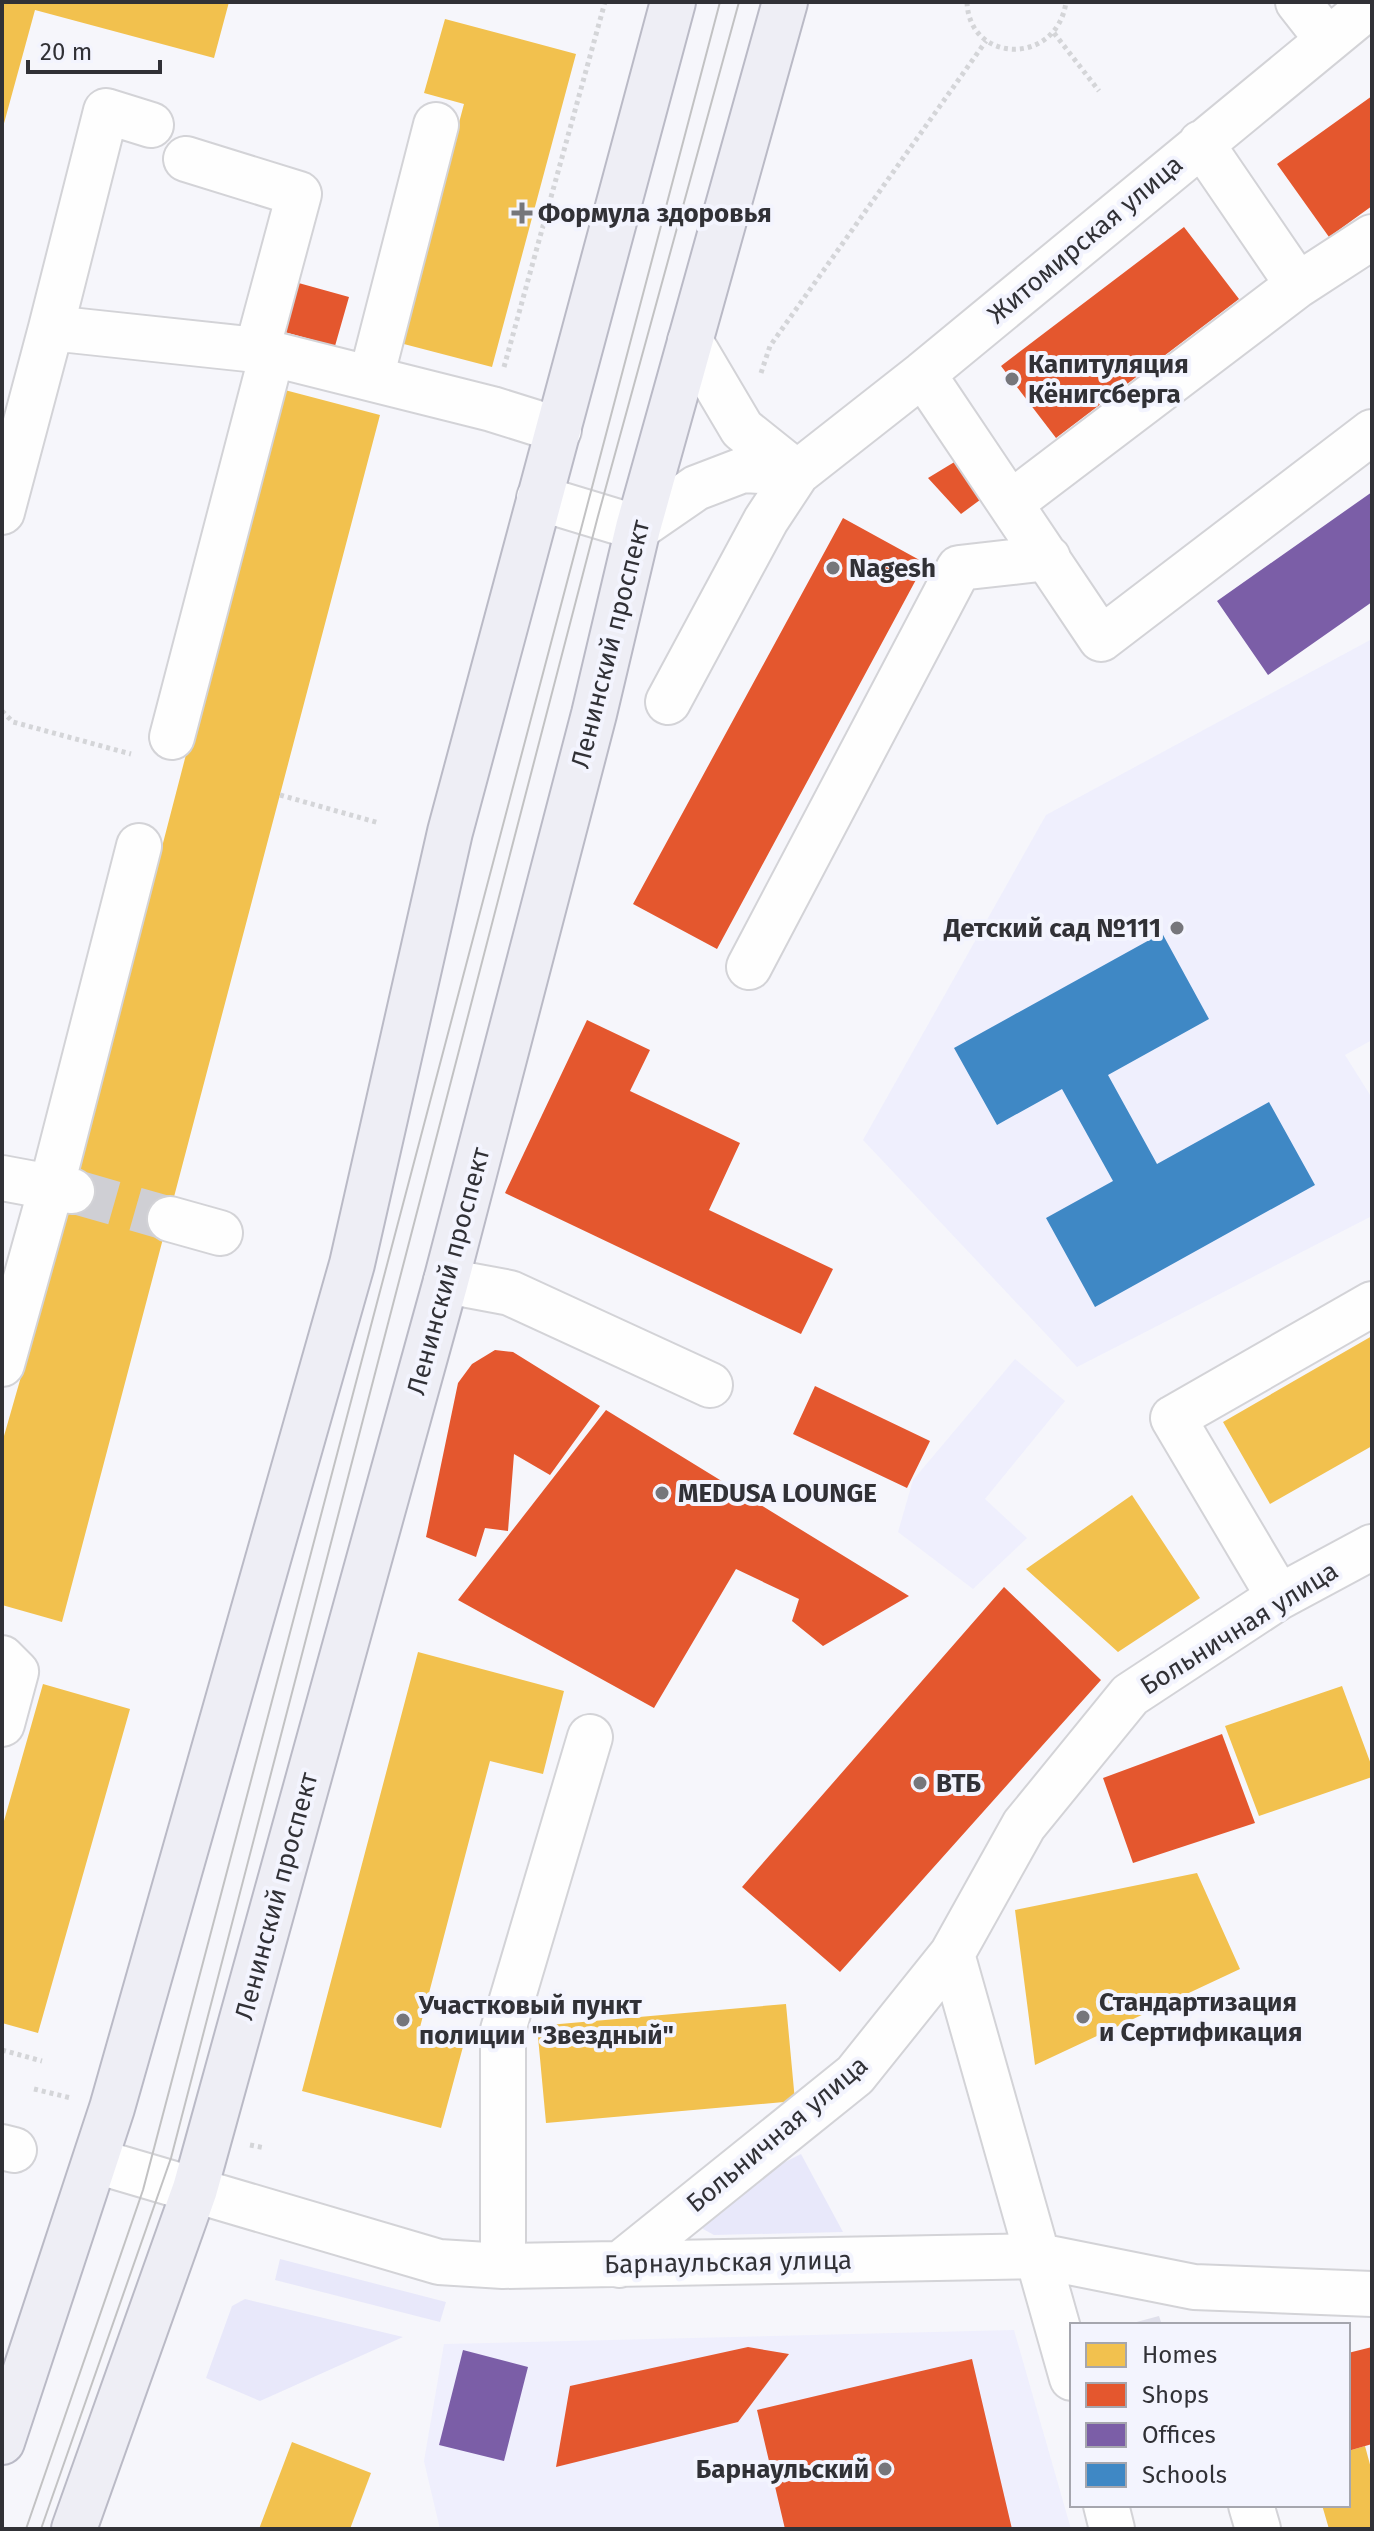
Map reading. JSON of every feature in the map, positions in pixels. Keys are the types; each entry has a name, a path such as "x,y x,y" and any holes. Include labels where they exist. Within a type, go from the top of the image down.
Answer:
{"main road":[{"path":"2,2442 96,2161 352,1264 450,832 673,2"},
{"name":"Ленинский проспект","path":"74,2529 195,2189 446,1281 594,714 638,528 785,2"}],"street":[{"path":"1298,2 1327,39"},
{"name":"Житомирская улица","path":"668,702 766,520 797,473 923,374 1372,4"},
{"path":"2,512 106,111 151,125"},
{"path":"371,378 436,125"},
{"path":"1201,143 1298,285"},
{"path":"154,746 264,352 299,194 186,159"},
{"path":"1011,503 1298,285 1372,237"},
{"path":"51,328 264,352 492,409 559,430"},
{"path":"690,341 742,429 797,473"},
{"path":"923,374 1101,639 1372,432"},
{"path":"539,498 638,528 696,488 743,470 797,473"},
{"path":"749,967 959,568 1048,558"},
{"path":"2,1364 62,1188 139,846"},
{"path":"2,1178 62,1188"},
{"path":"170,1219 220,1233"},
{"path":"446,1281 510,1293 710,1385"},
{"path":"1279,1597 1173,1418 1372,1304"},
{"name":"Больничная улица","path":"619,2265 855,2075 952,1954 1024,1825 1130,1695 1279,1597 1372,1547"},
{"path":"2,1658 16,1672 2,1724"},
{"path":"503,2266 503,2030 590,1737"},
{"path":"952,1954 1070,2371"},
{"name":"Барнаульская улица","path":"96,2161 439,2262 503,2266 619,2265 1039,2256 1199,2306 1372,2294"},
{"path":"1106,2507 1112,2529"},
{"path":"1252,2507 1258,2529"}],"path":[{"path":"492,409 605,2"},
{"path":"967,2 975,28 986,41 1014,50 1029,49 1054,33 1063,19 1066,2"},
{"path":"1054,33 1099,91"},
{"path":"770,346 986,41"},
{"path":"2,711 13,722 154,746"},
{"path":"280,795 379,823"},
{"path":"2,2050 42,2061"}],"shaded area":[{"name":"Детский сад №111","path":"1372,639 1372,1040 1345,1055 1372,1098 1372,1216 1077,1367 863,1140 1046,815"},
{"path":"1015,1359 1065,1401 985,1499 1027,1538 973,1589 898,1532 913,1480"},
{"path":"801,2154 843,2232 714,2235 703,2229 699,2220 705,2202"},
{"path":"280,2259 446,2302 440,2322 275,2280"},
{"path":"245,2299 403,2337 260,2401 206,2378 232,2306"},
{"path":"1014,2330 1071,2529 440,2529 424,2461 444,2344"}],"building: Homes":[{"path":"2,2 229,2 214,58 35,10 3,127"},
{"path":"445,19 576,54 492,367 400,343 464,104 424,93"},
{"path":"281,389 380,415 62,1622 2,1605 2,1443 57,1251"},
{"path":"1372,1336 1372,1446 1270,1504 1223,1422"},
{"path":"1132,1495 1200,1598 1118,1652 1026,1569"},
{"path":"418,1652 564,1691 543,1774 490,1761 419,2031 464,2043 441,2128 302,2091"},
{"path":"43,1684 130,1709 38,2033 2,2023 2,1828"},
{"path":"1342,1686 1372,1767 1372,1777 1259,1816 1225,1726"},
{"name":"Стандартизация и Сертификация","path":"1197,1873 1240,1969 1035,2065 1015,1910"},
{"path":"786,2004 795,2101 546,2123 537,2026"},
{"path":"292,2442 371,2473 350,2529 259,2529"},
{"path":"1365,2446 1372,2472 1372,2529 1329,2529 1323,2507 1350,2507 1350,2450"}],"building: Shops":[{"path":"1372,96 1372,206 1329,237 1277,164"},
{"path":"1184,227 1239,299 1056,438 1001,366"},
{"path":"295,282 349,297 335,346 281,331"},
{"path":"961,458 988,494 961,514 928,478"},
{"path":"843,518 925,563 717,949 633,904"},
{"path":"587,1020 650,1050 630,1091 740,1143 709,1210 833,1269 801,1334 505,1193"},
{"path":"495,1350 513,1352 600,1406 550,1475 514,1454 508,1531 485,1528 476,1557 426,1537 458,1383 472,1364"},
{"path":"815,1386 930,1441 907,1488 793,1434"},
{"path":"606,1410 909,1596 823,1646 792,1621 799,1599 736,1569 654,1708 458,1600"},
{"name":"ВТБ","path":"1004,1587 1101,1680 840,1972 742,1887"},
{"path":"1222,1734 1255,1823 1133,1863 1103,1778"},
{"path":"748,2347 789,2354 738,2422 556,2467 570,2386"},
{"path":"1372,2347 1372,2444 1350,2450 1350,2352"},
{"name":"Барнаульский","path":"972,2359 1012,2529 785,2529 757,2410"}],"building: Offices":[{"path":"1372,492 1372,602 1268,675 1217,601"},
{"path":"463,2350 528,2367 504,2461 439,2445"}],"building: Schools":[{"path":"1162,933 1209,1019 1108,1075 1157,1164 1269,1102 1315,1185 1095,1307 1046,1218 1113,1181 1062,1089 997,1125 954,1048"}],"building: Other":[{"path":"1159,2316 1161,2323 1133,2323"}],"tunnel":[{"path":"72,1191 170,1219"}],"tram line":[{"path":"26,2529 143,2190 720,2"},
{"path":"41,2529 171,2158 598,516 739,2"}],"place":[{"name":"Формула здоровья","path":"522,213"},
{"name":"Капитуляция Кёнигсберга","path":"1012,379"},
{"name":"Nagesh","path":"833,568"},
{"name":"Детский сад №111","path":"1177,928"},
{"name":"MEDUSA LOUNGE","path":"662,1493"},
{"name":"ВТБ","path":"920,1783"},
{"name":"Стандартизация и Сертификация","path":"1083,2017"},
{"name":"Участковый пункт полиции \"Звездный\"","path":"403,2020"},
{"name":"Барнаульский","path":"885,2469"}]}
